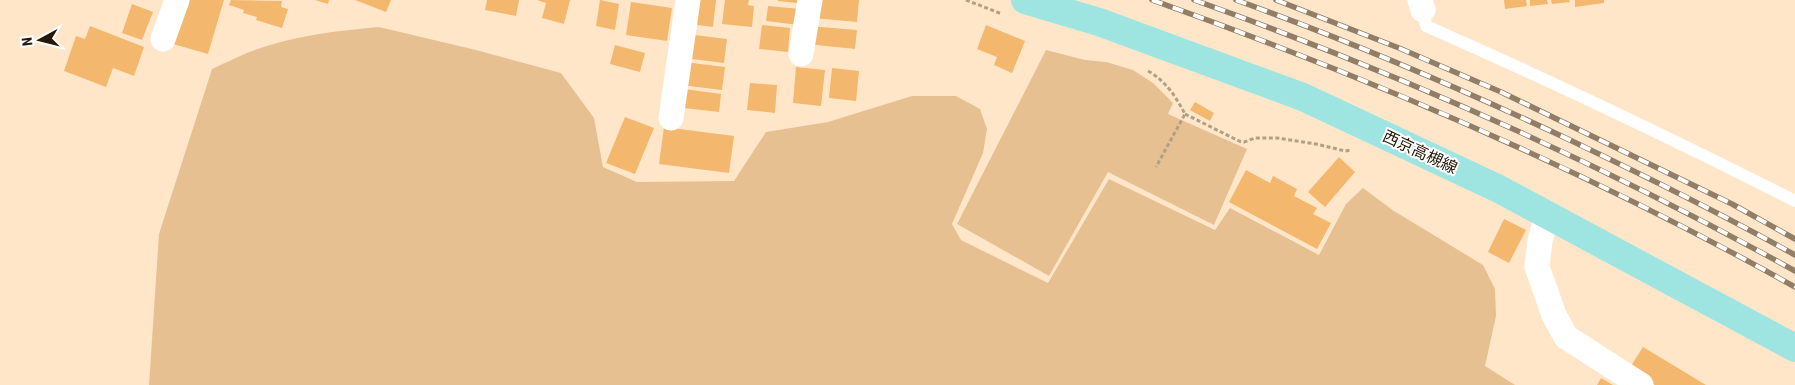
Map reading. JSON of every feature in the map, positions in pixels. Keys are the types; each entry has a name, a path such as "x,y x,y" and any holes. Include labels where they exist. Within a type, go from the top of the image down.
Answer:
{"main road":[{"name":"西京高槻線","path":"1017,8 1099,22 1303,97 1499,189 1795,348"}],"street":[{"path":"163,39 177,0"},
{"path":"670,118 688,0"},
{"path":"801,54 810,0"},
{"path":"1547,215 1540,241 1537,267 1554,315 1566,337 1641,385"}],"lane":[{"path":"1422,5 1426,26 1533,73 1707,156 1795,201"}],"path":[{"path":"966,0 1017,8"},
{"path":"1140,67 1156,75 1174,93 1185,114 1239,141 1244,142 1255,138 1277,138 1316,144 1344,151 1383,134"},
{"path":"1156,167 1185,114"}],"shaded area":[{"path":"379,27 561,73 594,118 603,167 637,182 734,181 766,132 828,122 912,96 956,96 980,109 987,129 983,153 952,224 961,240 1048,283 1109,179 1215,230 1230,208 1319,255 1346,204 1363,188 1394,211 1483,265 1495,289 1496,316 1485,366 1515,385 149,385 159,234 212,69 247,53 279,42"},
{"path":"1046,50 1085,60 1106,62 1133,70 1153,83 1173,103 1168,114 1247,149 1214,225 1108,172 1049,276 957,224"}],"building":[{"path":"186,0 224,0 208,54 173,44"},
{"path":"231,0 282,1 281,7 288,9 282,28 256,20 257,17 243,13 244,10 229,5"},
{"path":"315,0 329,0 328,4"},
{"path":"355,0 391,0 386,12"},
{"path":"487,0 519,0 516,16 485,10"},
{"path":"537,0 570,0 564,24 542,18 546,3"},
{"path":"600,0 619,4 615,30 596,26"},
{"path":"692,0 716,0 713,27 689,24"},
{"path":"725,0 749,0 748,5 754,6 752,27 722,24"},
{"path":"806,0 806,4 778,1"},
{"path":"815,0 859,0 857,22 813,18"},
{"path":"1504,0 1526,0 1527,6 1505,9"},
{"path":"1530,0 1547,0 1548,4 1530,6"},
{"path":"1551,0 1569,0 1570,2 1552,4"},
{"path":"1575,0 1604,0 1604,3 1575,7"},
{"path":"631,2 672,8 667,41 626,35"},
{"path":"132,4 153,12 142,40 122,33"},
{"path":"768,6 801,9 799,25 766,21"},
{"path":"762,25 790,28 788,52 759,49"},
{"path":"986,25 1025,41 1012,73 994,65 997,57 977,49"},
{"path":"90,26 144,47 134,76 113,68 106,87 64,71 76,36 85,39"},
{"path":"809,26 857,30 855,49 807,44"},
{"path":"687,34 727,39 724,63 684,58"},
{"path":"615,45 645,53 640,72 610,64"},
{"path":"684,62 725,67 722,90 681,85"},
{"path":"796,67 825,70 821,106 793,103"},
{"path":"832,68 859,71 856,101 829,98"},
{"path":"750,83 777,85 775,113 747,110"},
{"path":"677,88 721,94 719,112 675,107"},
{"path":"1195,102 1214,113 1210,121 1190,110"},
{"path":"625,117 654,128 635,174 606,163"},
{"path":"664,127 734,136 729,173 659,164"},
{"path":"1339,157 1355,172 1325,207 1308,192"},
{"path":"1246,170 1270,183 1273,176 1297,189 1294,196 1317,208 1313,214 1331,223 1317,249 1229,202"},
{"path":"1504,219 1526,230 1509,263 1488,252"},
{"path":"1643,347 1706,385 1655,385 1629,369"},
{"path":"1601,378 1613,385 1597,385"}],"railway":[{"path":"1152,0 1317,62 1480,130 1560,166 1639,205 1795,287"},
{"path":"1194,0 1348,59 1500,123 1649,194 1795,271"},
{"path":"1236,0 1363,49 1531,122 1684,196 1795,255"},
{"path":"1276,0 1399,48 1501,92 1732,204 1795,239"}]}
